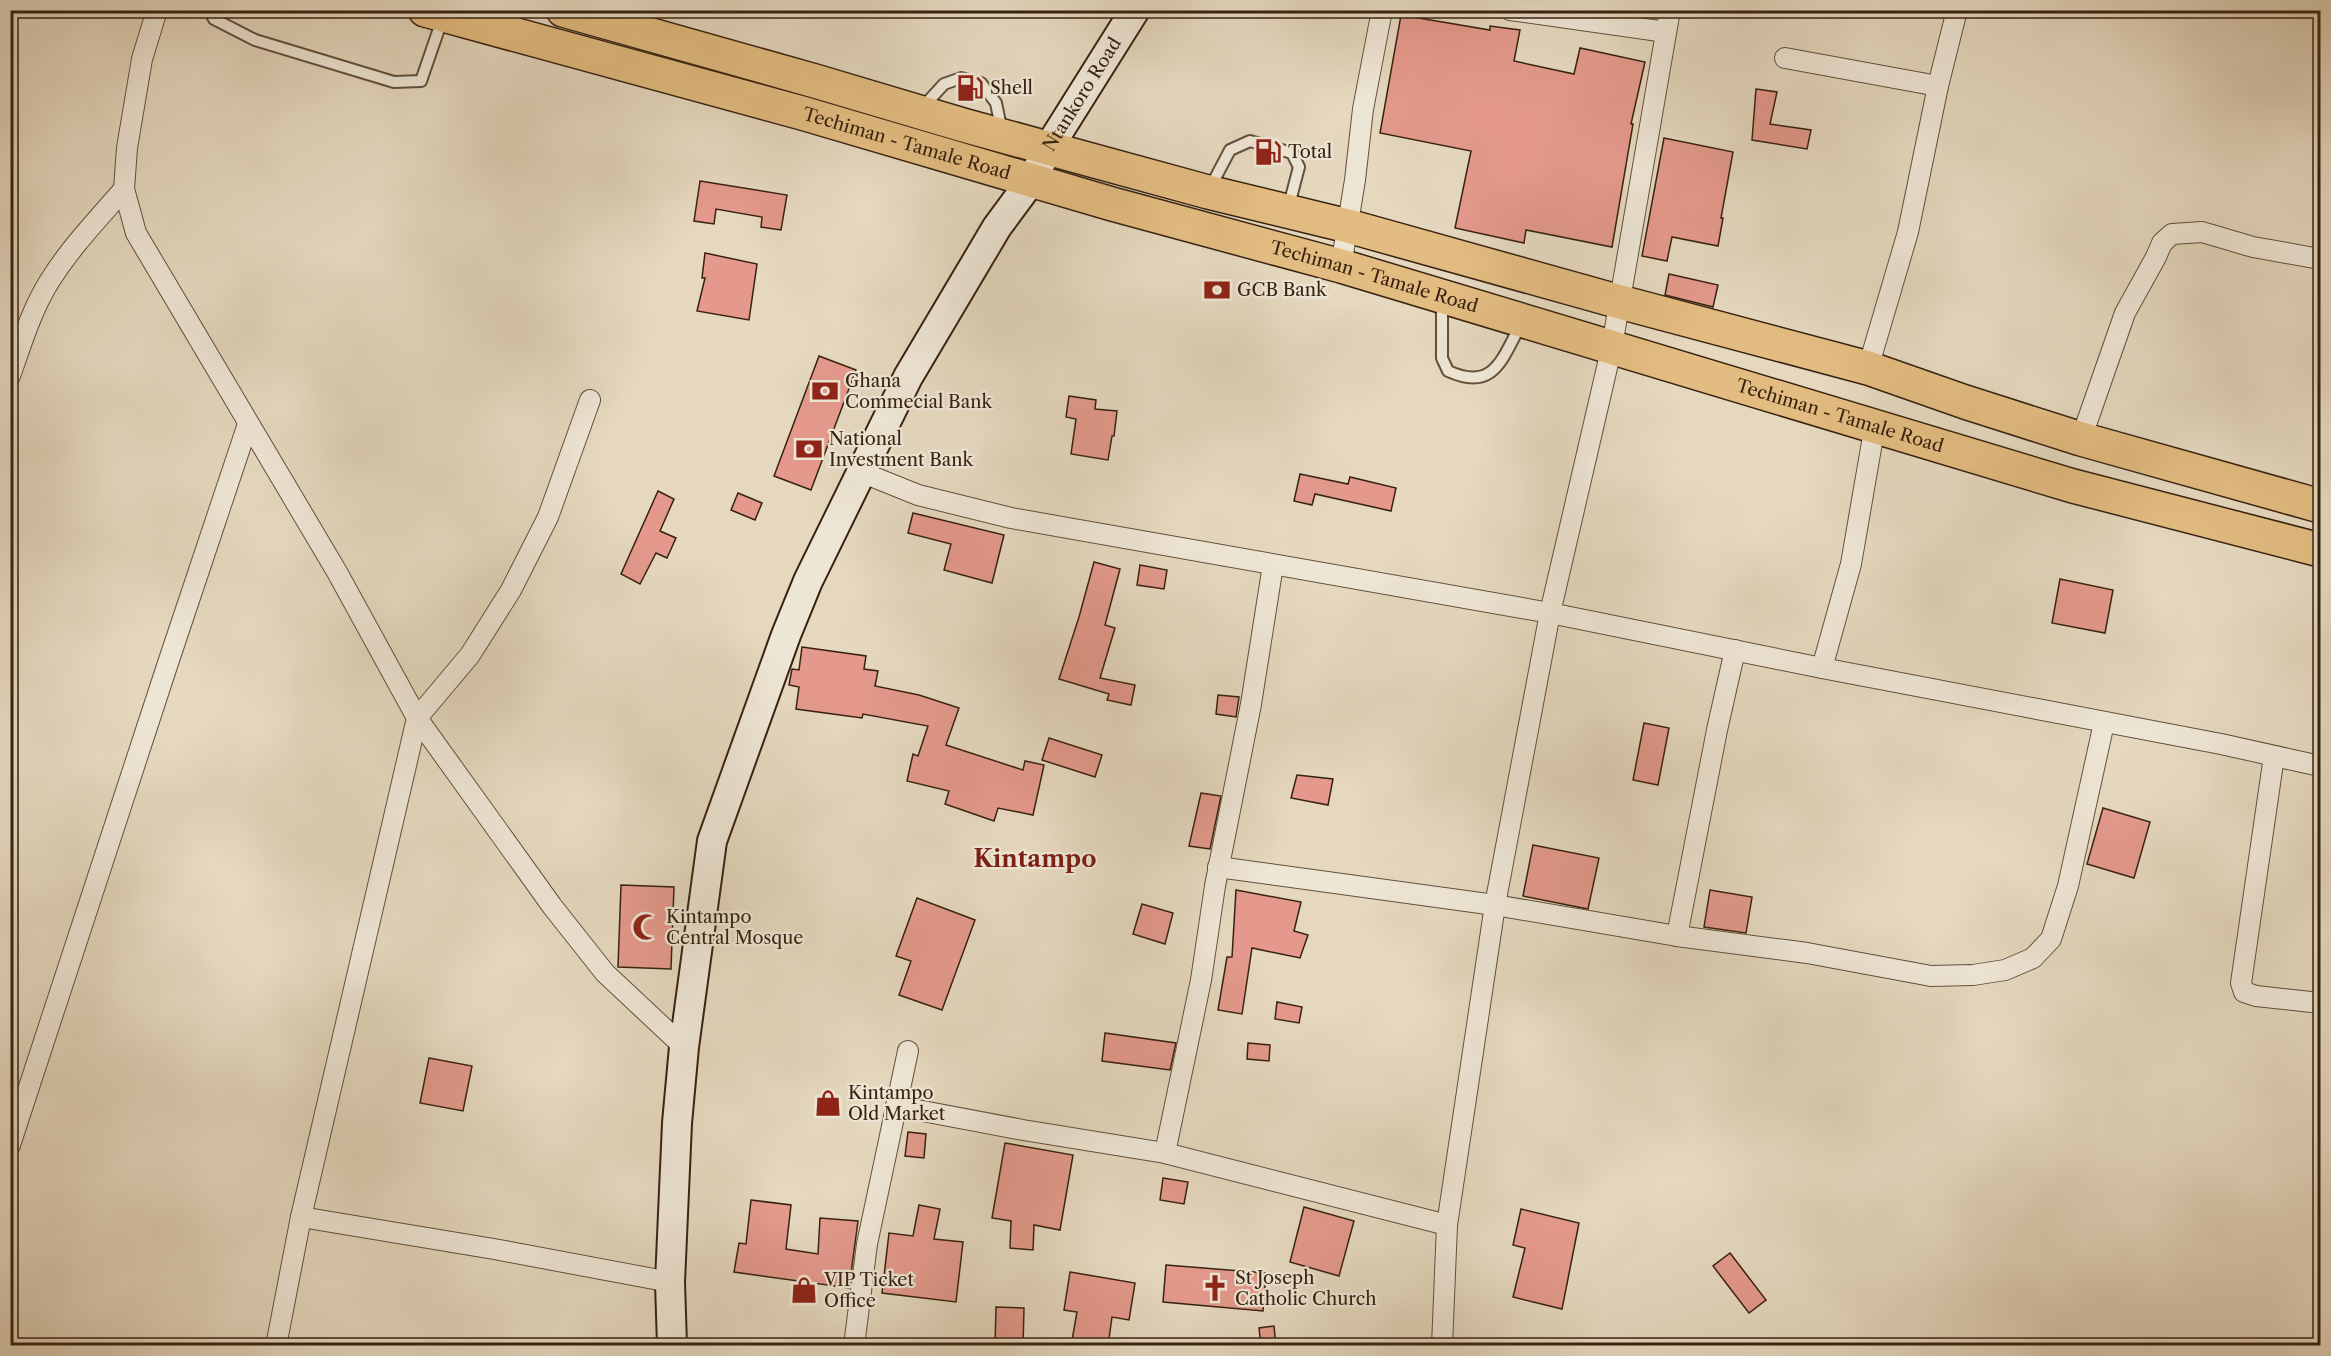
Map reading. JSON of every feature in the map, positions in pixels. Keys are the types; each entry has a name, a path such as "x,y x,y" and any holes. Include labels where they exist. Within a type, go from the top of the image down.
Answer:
{"highway":[{"name":"Techiman - Tamale Road","path":"563,10 1208,192 1348,226 1868,368 2082,439 2320,506"},
{"name":"Techiman - Tamale Road","path":"434,13 802,113 1031,181 1341,266 1875,424 2073,486 2320,550"},
{"path":"1454,299 1472,261"}],"main road":[{"name":"Ntankoro Road","path":"672,1346 670,1282 677,1123 684,1047 712,841 786,634 808,581 909,377 997,227 1031,181 1049,147 1135,10"}],"street":[{"path":"157,10 142,59 127,148 124,189 136,233 338,572 417,718 552,906 605,973 684,1047"},
{"path":"1341,266 1364,109 1382,10"},
{"path":"1510,10 1575,15 1666,32"},
{"path":"1442,1346 1447,1225 1495,905 1550,613 1612,346 1670,10"},
{"path":"1868,368 1908,232 1938,86 1957,10"},
{"path":"1785,58 1938,86"},
{"path":"10,376 24,336 48,284 78,242 124,189"},
{"path":"2082,439 2125,313 2162,243 2172,234 2202,232 2253,247 2320,259"},
{"path":"276,1346 301,1216 417,718 470,655 511,590 548,517 590,400"},
{"path":"10,1146 248,424"},
{"path":"1822,668 1851,564 1875,424"},
{"path":"861,472 918,495 1011,518 1550,613 2320,766"},
{"path":"1165,1153 1201,980 1218,867 1251,704 1273,565"},
{"path":"1677,936 1735,650"},
{"path":"1218,867 1495,905 1677,936 1807,953 1931,976 1973,975 2005,970 2033,958 2051,939 2068,886 2104,723"},
{"path":"2274,756 2241,983 2244,992 2256,996 2320,1004"},
{"path":"854,1346 867,1244 908,1051"},
{"path":"896,1106 1165,1153 1447,1225"},
{"path":"301,1216 670,1282"}],"lane":[{"path":"209,10 214,19 255,40 394,82 421,81 434,13"},
{"path":"919,111 944,84 961,78 981,83 996,103 1003,135"},
{"path":"1208,192 1230,150 1250,141 1292,153 1299,166 1287,212"},
{"path":"1454,299 1442,358 1448,371 1463,378 1486,376 1498,366 1524,320"}],"building":[{"path":"1401,15 1490,30 1490,26 1520,30 1514,61 1574,74 1580,48 1645,62 1631,124 1633,124 1612,247 1526,230 1524,243 1455,228 1471,151 1380,133"},
{"path":"1756,89 1777,92 1770,124 1811,130 1807,149 1752,140"},
{"path":"1664,138 1733,152 1718,246 1672,237 1667,261 1642,256"},
{"path":"700,181 787,195 781,230 761,227 762,217 716,209 714,224 694,221"},
{"path":"705,253 757,264 749,320 697,311 705,278 702,278"},
{"path":"1669,274 1718,285 1713,307 1665,295"},
{"path":"819,356 856,370 811,490 774,476"},
{"path":"1069,396 1096,400 1095,409 1117,411 1108,460 1071,454 1076,419 1066,417"},
{"path":"1300,474 1348,484 1350,477 1396,488 1391,511 1315,494 1312,505 1294,501"},
{"path":"658,491 674,499 660,531 676,538 667,558 656,553 640,584 621,574"},
{"path":"738,493 762,503 755,520 731,510"},
{"path":"913,513 1004,535 992,583 944,570 951,544 908,533"},
{"path":"1094,562 1120,569 1105,625 1115,628 1100,678 1135,685 1131,705 1107,700 1109,694 1059,679"},
{"path":"1140,565 1167,570 1164,589 1137,585"},
{"path":"2060,579 2113,590 2105,633 2052,623"},
{"path":"802,647 866,656 864,669 878,671 875,686 919,695 959,708 946,745 1023,770 1025,761 1044,765 1033,815 998,808 994,821 945,804 949,791 907,781 913,754 918,756 928,726 863,714 862,718 796,709 799,687 789,685 792,669 799,670"},
{"path":"1218,695 1239,697 1236,717 1216,714"},
{"path":"1644,723 1669,728 1658,785 1633,780"},
{"path":"1049,738 1102,755 1095,777 1042,760"},
{"path":"1297,775 1333,779 1328,805 1291,798"},
{"path":"1201,793 1221,796 1210,849 1189,846"},
{"path":"2103,808 2150,822 2134,878 2087,864"},
{"path":"1533,845 1599,858 1588,909 1523,896"},
{"path":"621,885 674,887 671,969 618,967"},
{"path":"1236,890 1301,902 1294,931 1308,935 1300,958 1252,948 1242,1014 1218,1010 1227,957 1232,957"},
{"path":"1710,890 1752,897 1746,933 1704,927"},
{"path":"917,898 975,920 942,1010 899,995 911,961 896,956"},
{"path":"1142,904 1173,913 1165,944 1133,934"},
{"path":"1277,1002 1302,1007 1299,1023 1275,1019"},
{"path":"1105,1033 1176,1043 1170,1070 1102,1061"},
{"path":"1248,1043 1270,1045 1269,1061 1247,1059"},
{"path":"429,1058 472,1066 463,1111 420,1103"},
{"path":"908,1132 926,1134 924,1158 905,1156"},
{"path":"1005,1143 1073,1155 1060,1230 1034,1225 1033,1250 1010,1248 1011,1221 992,1218"},
{"path":"1163,1178 1188,1182 1184,1204 1160,1200"},
{"path":"751,1200 791,1205 786,1249 818,1254 820,1218 858,1221 849,1288 734,1272 739,1243 746,1244"},
{"path":"919,1205 940,1209 934,1239 963,1242 956,1302 882,1293 889,1233 913,1236"},
{"path":"1304,1207 1354,1221 1339,1276 1290,1262"},
{"path":"1521,1209 1579,1223 1562,1309 1513,1297 1525,1248 1513,1245"},
{"path":"1730,1253 1766,1300 1749,1313 1713,1266"},
{"name":"St Joseph Catholic Church","path":"1166,1265 1266,1273 1263,1311 1163,1302"},
{"path":"1070,1272 1135,1283 1129,1320 1112,1317 1108,1346 1071,1346 1077,1312 1064,1310"},
{"path":"996,1307 1024,1308 1023,1346 995,1346"},
{"path":"1274,1326 1276,1346 1261,1346 1259,1328"}],"place":[{"name":"Shell","path":"970,88"},
{"name":"Total","path":"1268,152"},
{"name":"GCB Bank","path":"1217,290"},
{"name":"Ghana Commecial Bank","path":"825,391"},
{"name":"National Investment Bank","path":"809,449"},
{"name":"Kintampo Central Mosque","path":"646,927"},
{"name":"Kintampo Old Market","path":"828,1103"},
{"name":"St Joseph Catholic Church","path":"1215,1288"},
{"name":"VIP Ticket Office","path":"804,1290"}],"district":[{"name":"Kintampo","path":"1035,859"}]}
